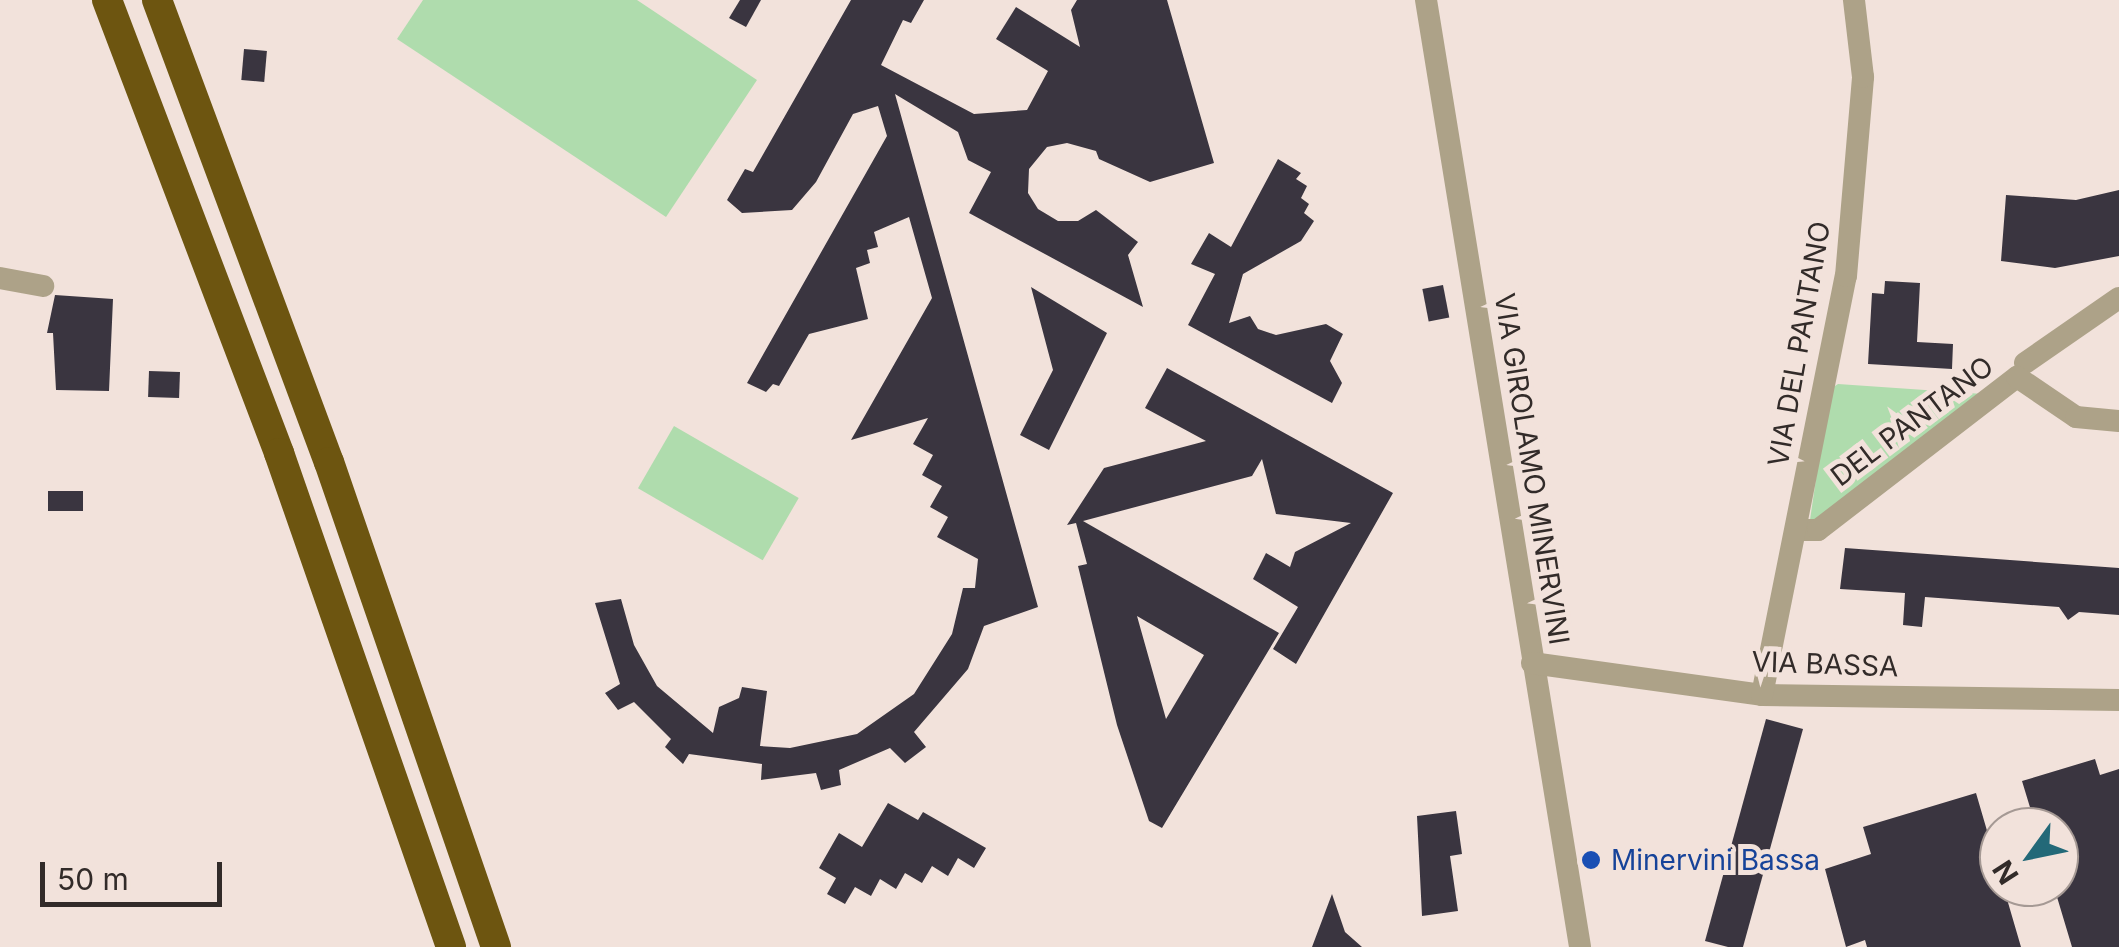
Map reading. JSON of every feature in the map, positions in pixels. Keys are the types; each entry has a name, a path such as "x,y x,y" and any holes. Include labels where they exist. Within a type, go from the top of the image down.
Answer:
{"highway":[{"path":"106,0 279,453 451,947"},
{"path":"157,0 329,462 496,947"}],"street":[{"name":"VIA GIROLAMO MINERVINI","path":"1426,0 1580,947"},
{"name":"VIA DEL PANTANO","path":"1762,694 1846,276 1859,166 1863,77 1854,0"},
{"path":"0,278 43,286"},
{"path":"2025,363 2119,298"},
{"name":"DEL PANTANO","path":"1796,530 1818,530 2017,377 2076,417 2119,421"},
{"name":"VIA BASSA","path":"1532,663 1762,694 2119,700"}],"green space":[{"path":"423,0 637,0 757,80 666,217 397,39"},
{"path":"1838,384 1983,394 1823,519 1810,520 1829,390"},
{"path":"674,426 799,498 763,560 638,488"}],"building":[{"path":"740,0 761,0 746,27 729,18"},
{"path":"851,0 924,0 911,23 903,20 881,65 974,114 1027,110 1048,71 996,39 1016,7 1080,47 1071,10 1077,0 1167,0 1214,163 1150,182 1099,159 1096,151 1067,143 1047,147 1029,169 1028,193 1038,209 1058,221 1078,221 1096,210 1138,242 1128,255 1143,307 969,213 991,172 968,160 958,132 895,94 1038,607 984,626 968,669 914,732 926,747 905,763 890,748 839,770 841,785 821,790 816,773 761,780 762,764 689,754 683,764 665,747 671,739 634,702 618,710 605,693 620,684 595,603 621,599 634,645 657,686 713,733 719,707 739,698 742,687 767,691 760,746 790,748 857,734 914,694 952,634 963,588 975,588 978,559 937,537 948,517 930,507 942,486 922,475 933,455 913,444 928,418 851,440 932,298 909,217 874,232 878,247 867,250 870,263 856,268 868,319 809,334 779,386 773,384 766,392 747,383 887,136 878,106 853,114 816,182 792,210 742,213 727,200 745,169 753,172"},
{"path":"244,49 267,51 264,82 241,80"},
{"path":"1278,159 1301,173 1296,179 1307,186 1301,198 1309,204 1304,213 1314,221 1301,241 1243,274 1229,323 1250,316 1258,329 1276,335 1326,324 1343,334 1330,361 1342,383 1332,403 1188,325 1215,274 1191,264 1209,233 1231,247"},
{"path":"2119,190 2119,256 2055,268 2001,261 2006,195 2076,200"},
{"path":"1885,281 1920,283 1917,342 1953,344 1952,369 1868,364 1872,293 1884,294"},
{"path":"1443,285 1449,317 1429,321 1422,289"},
{"path":"1031,287 1107,333 1049,450 1020,435 1053,370"},
{"path":"55,295 113,299 109,391 56,390 53,333 47,333"},
{"path":"1167,368 1393,493 1296,664 1273,649 1298,607 1253,579 1266,553 1290,567 1295,552 1351,523 1276,514 1262,459 1252,476 1083,521 1279,633 1162,828 1149,821 1117,725 1078,566 1087,564 1076,523 1067,525 1104,468 1206,441 1145,408","holes":["1137,616 1204,655 1166,719"]},
{"path":"149,371 180,372 179,398 148,397"},
{"path":"48,491 83,491 83,511 48,511"},
{"path":"1845,548 2119,568 2119,615 2079,612 2068,620 2059,607 1925,597 1922,627 1903,625 1905,593 1840,589"},
{"path":"1766,719 1803,729 1743,947 1728,947 1705,941"},
{"path":"2095,759 2100,775 2119,769 2119,947 2072,947 2060,907 2079,907 2079,807 2030,807 2022,781"},
{"path":"1976,793 1980,807 1979,907 2009,907 2021,947 1867,947 1865,940 1846,947 1825,869 1871,854 1863,827"},
{"path":"888,803 918,820 923,812 986,848 974,868 958,858 948,876 932,866 922,883 905,873 896,889 880,879 871,896 855,887 845,904 827,894 836,878 819,868 839,833 862,847"},
{"path":"1456,811 1462,854 1450,856 1458,911 1422,916 1417,816"},
{"path":"1332,894 1345,932 1362,947 1312,947"}],"place":[{"name":"Minervini Bassa","path":"1591,860"}]}
